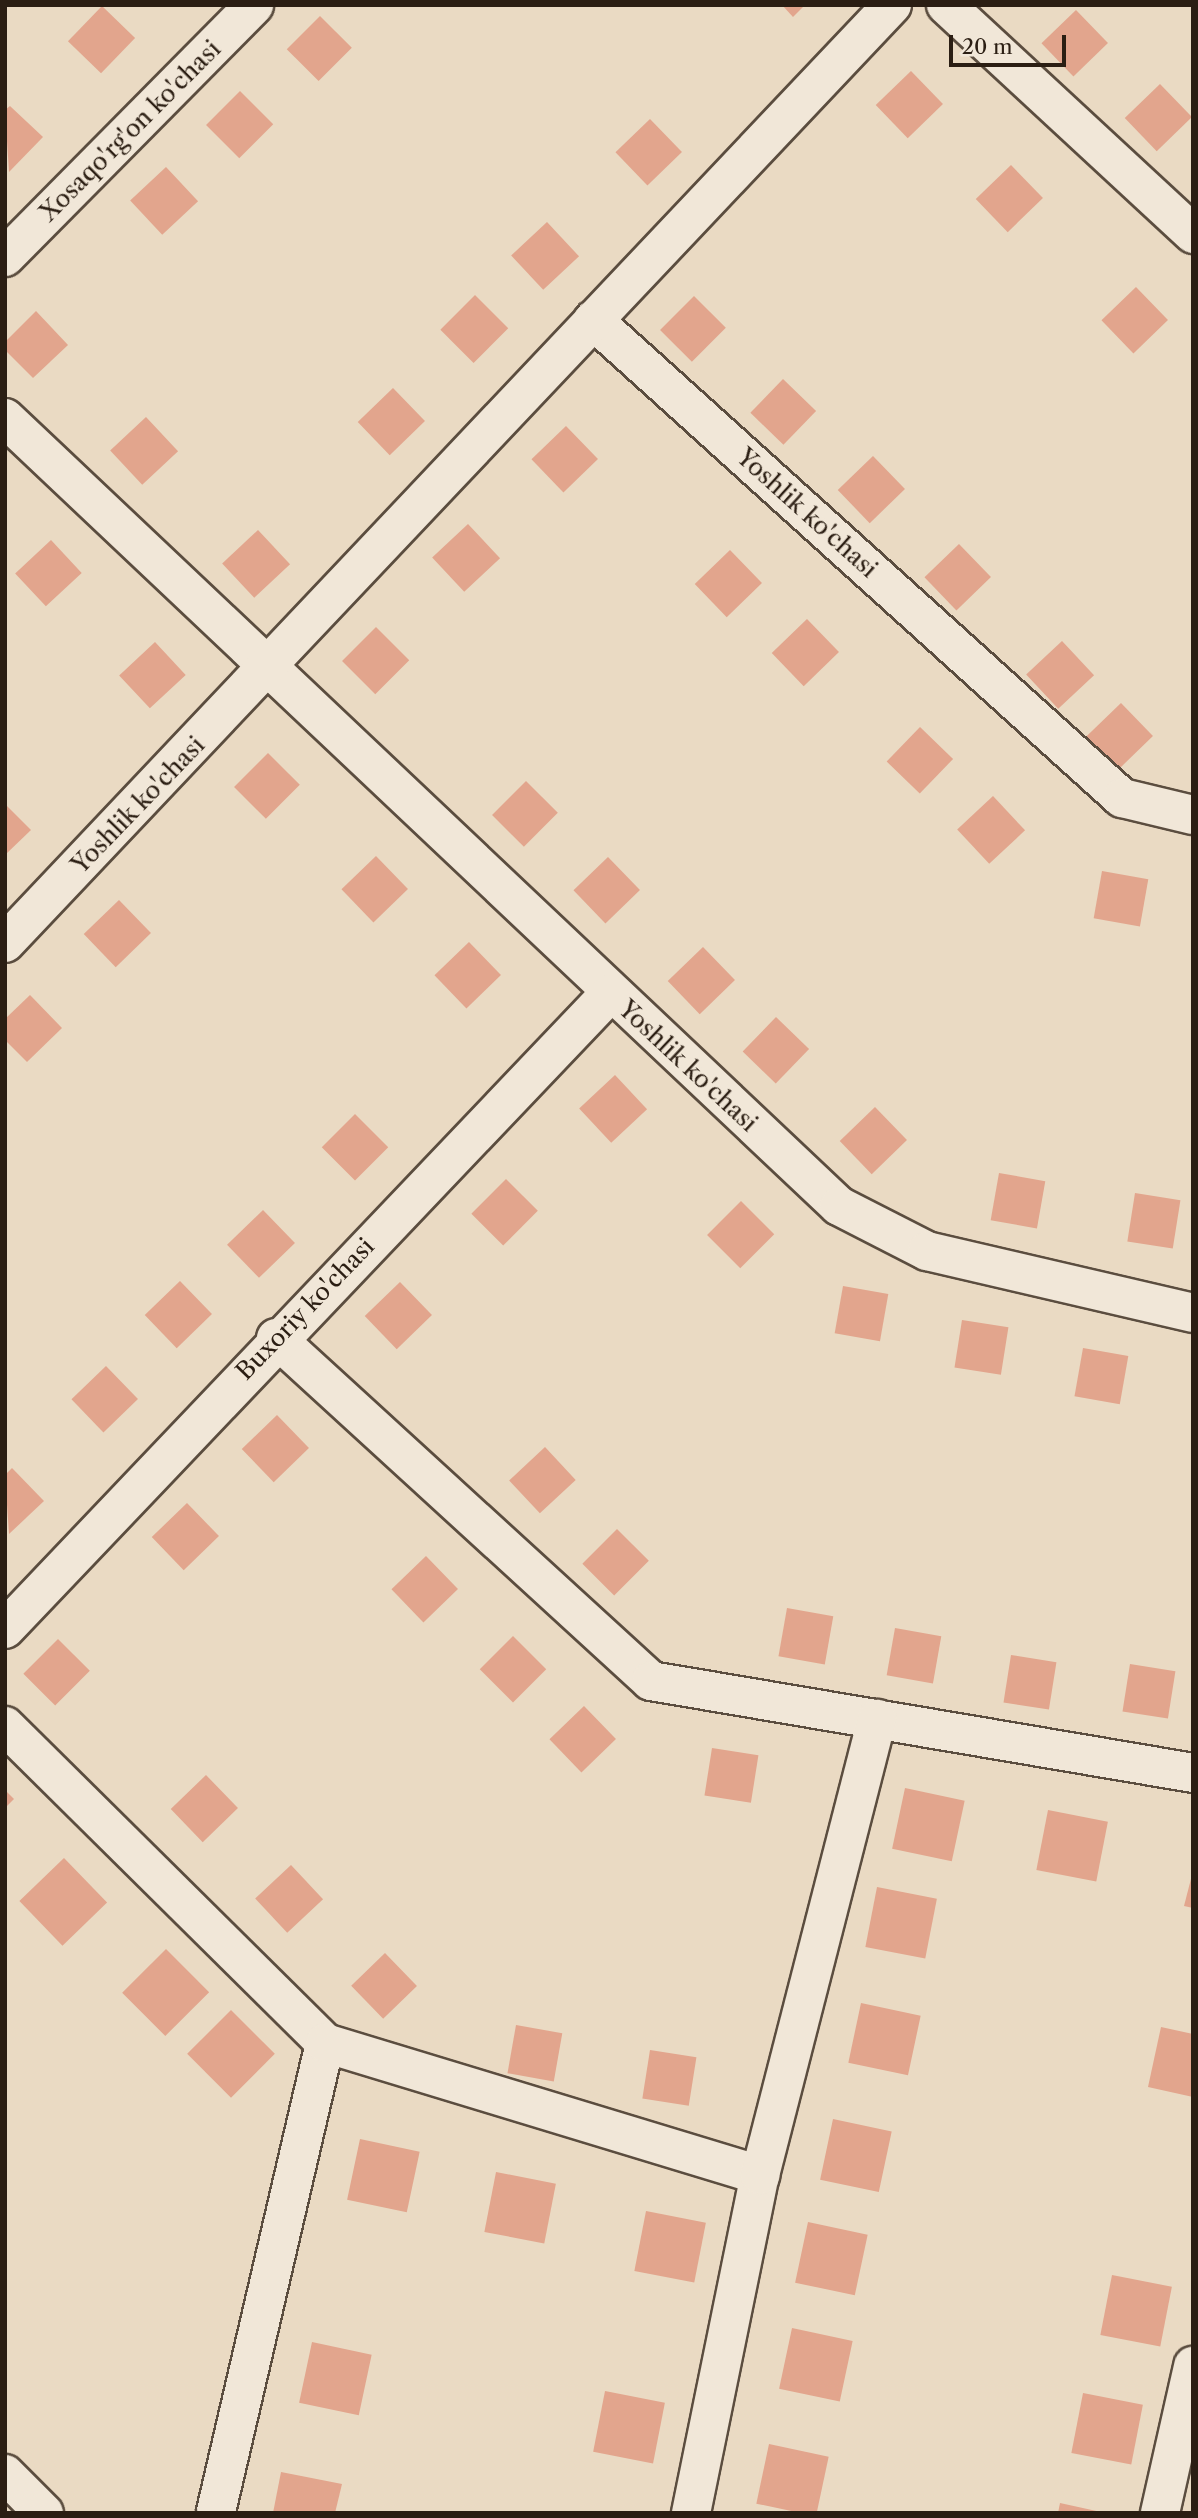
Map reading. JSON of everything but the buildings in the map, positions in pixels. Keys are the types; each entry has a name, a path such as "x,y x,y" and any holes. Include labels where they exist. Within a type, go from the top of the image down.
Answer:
{"street":[{"name":"Xosaqo'rg'on ko'chasi","path":"5,257 254,5"},
{"name":"Yoshlik ko'chasi","path":"5,943 270,667 593,320 892,5"},
{"path":"946,5 1193,234"},
{"name":"Yoshlik ko'chasi","path":"593,320 1122,797 1193,815"},
{"name":"Yoshlik ko'chasi","path":"5,418 270,667 610,994 839,1206 927,1251 1193,1313"},
{"name":"Buxoriy ko'chasi","path":"5,1629 276,1338 610,994"},
{"path":"276,1338 651,1681 1193,1773"},
{"path":"691,2513 760,2175 877,1719"},
{"path":"5,1726 325,2043 760,2175"},
{"path":"216,2513 325,2043"},
{"path":"1160,2513 1193,2365"},
{"path":"5,2474 44,2513"}]}
